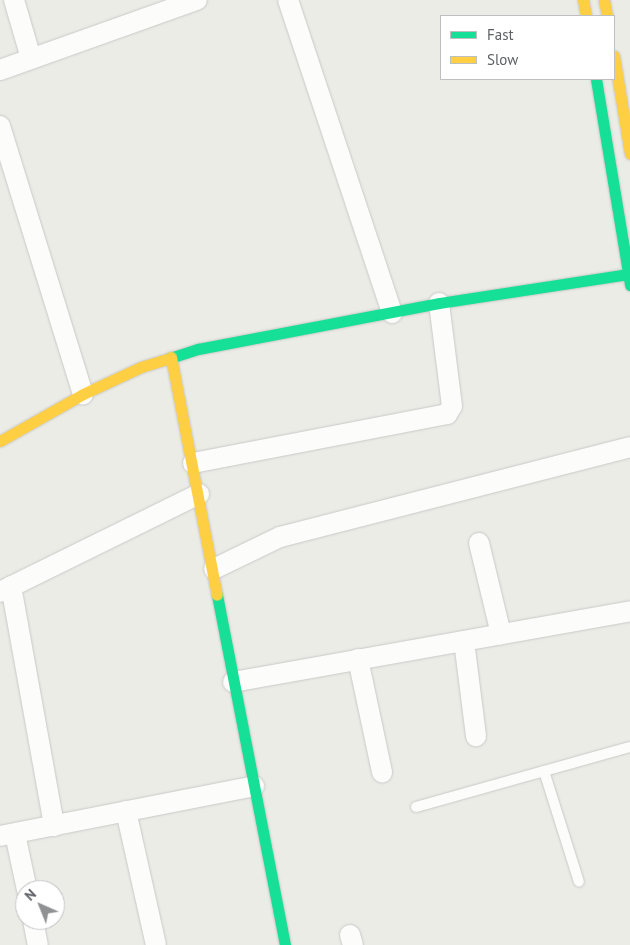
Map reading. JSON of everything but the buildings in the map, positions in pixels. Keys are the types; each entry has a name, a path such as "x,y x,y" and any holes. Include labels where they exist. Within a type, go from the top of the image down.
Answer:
{"street":[{"path":"14,0 31,58"},
{"path":"0,70 146,8 197,0"},
{"path":"288,0 392,313"},
{"path":"583,0 586,15"},
{"path":"604,0 607,15"},
{"path":"615,62 630,154"},
{"path":"0,441 83,394 141,367 171,357 439,303 629,280 596,80"},
{"path":"0,126 83,394"},
{"path":"192,463 447,414 452,406 439,303"},
{"path":"171,357 214,569 233,682 285,945"},
{"path":"214,569 280,536 630,447"},
{"path":"54,826 6,589 199,494"},
{"path":"480,543 501,634"},
{"path":"233,682 630,611"},
{"path":"464,641 476,736"},
{"path":"358,659 382,772"},
{"path":"23,880 8,835 254,786"},
{"path":"126,811 156,945"},
{"path":"35,930 38,945"}],"lane":[{"path":"416,807 630,747"},
{"path":"544,770 579,882"}],"traffic: fast":[{"path":"596,80 630,285"},
{"path":"167,359 198,349 439,303 628,274"},
{"path":"217,595 285,945"}],"traffic: slow":[{"path":"583,0 586,15"},
{"path":"604,0 607,15"},
{"path":"615,62 630,154"},
{"path":"171,357 217,595"},
{"path":"0,441 83,394 141,367 167,359"}]}
